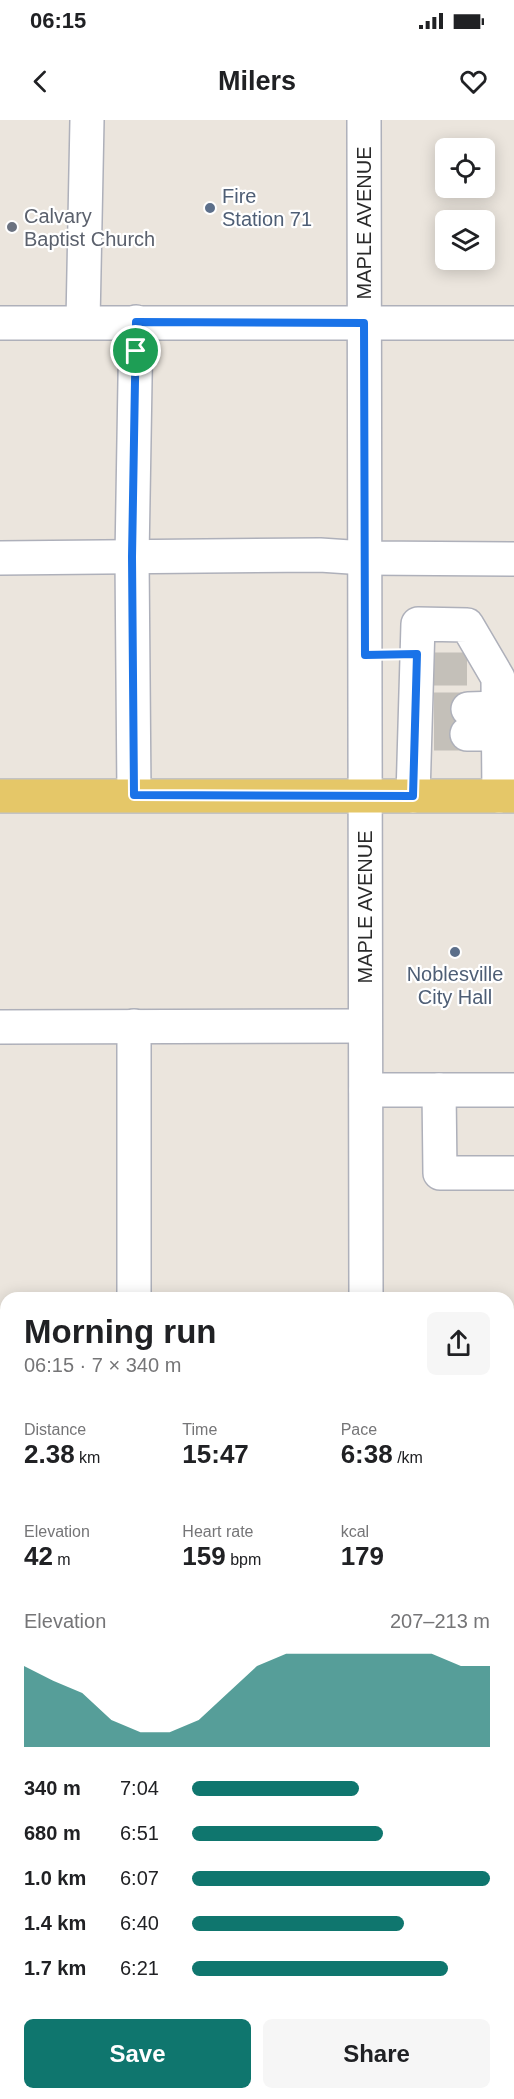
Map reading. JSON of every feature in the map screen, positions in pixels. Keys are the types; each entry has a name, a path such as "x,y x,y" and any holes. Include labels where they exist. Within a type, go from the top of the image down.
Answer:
{"main road":[{"path":"0,796 507,796"}],"street":[{"path":"83,321 87,120"},
{"name":"MAPLE AVENUE","path":"364,120 366,1292"},
{"path":"0,323 83,321 514,323"},
{"path":"134,795 132,557 136,322"},
{"path":"0,558 320,555 365,558 514,560"},
{"path":"413,796 422,721 422,664 418,624 467,625 480,669 498,678 483,721 507,796"},
{"path":"365,655 422,664"},
{"path":"365,718 422,721"},
{"path":"134,1026 134,1292"},
{"path":"0,1027 365,1026"},
{"path":"366,1090 514,1090"},
{"path":"439,1090 440,1173 514,1173"}],"tunnel":[{"path":"434,669 468,669"},
{"path":"434,709 468,709"},
{"path":"434,734 467,734"}],"place":[{"name":"Fire Station 71","path":"210,208"},
{"name":"Calvary Baptist Church","path":"12,227"},
{"name":"Noblesville City Hall","path":"455,952"}],"route":[{"path":"136,322 364,323 365,655 417,654 413,796 134,795 132,557 136,351 136,322"}]}
